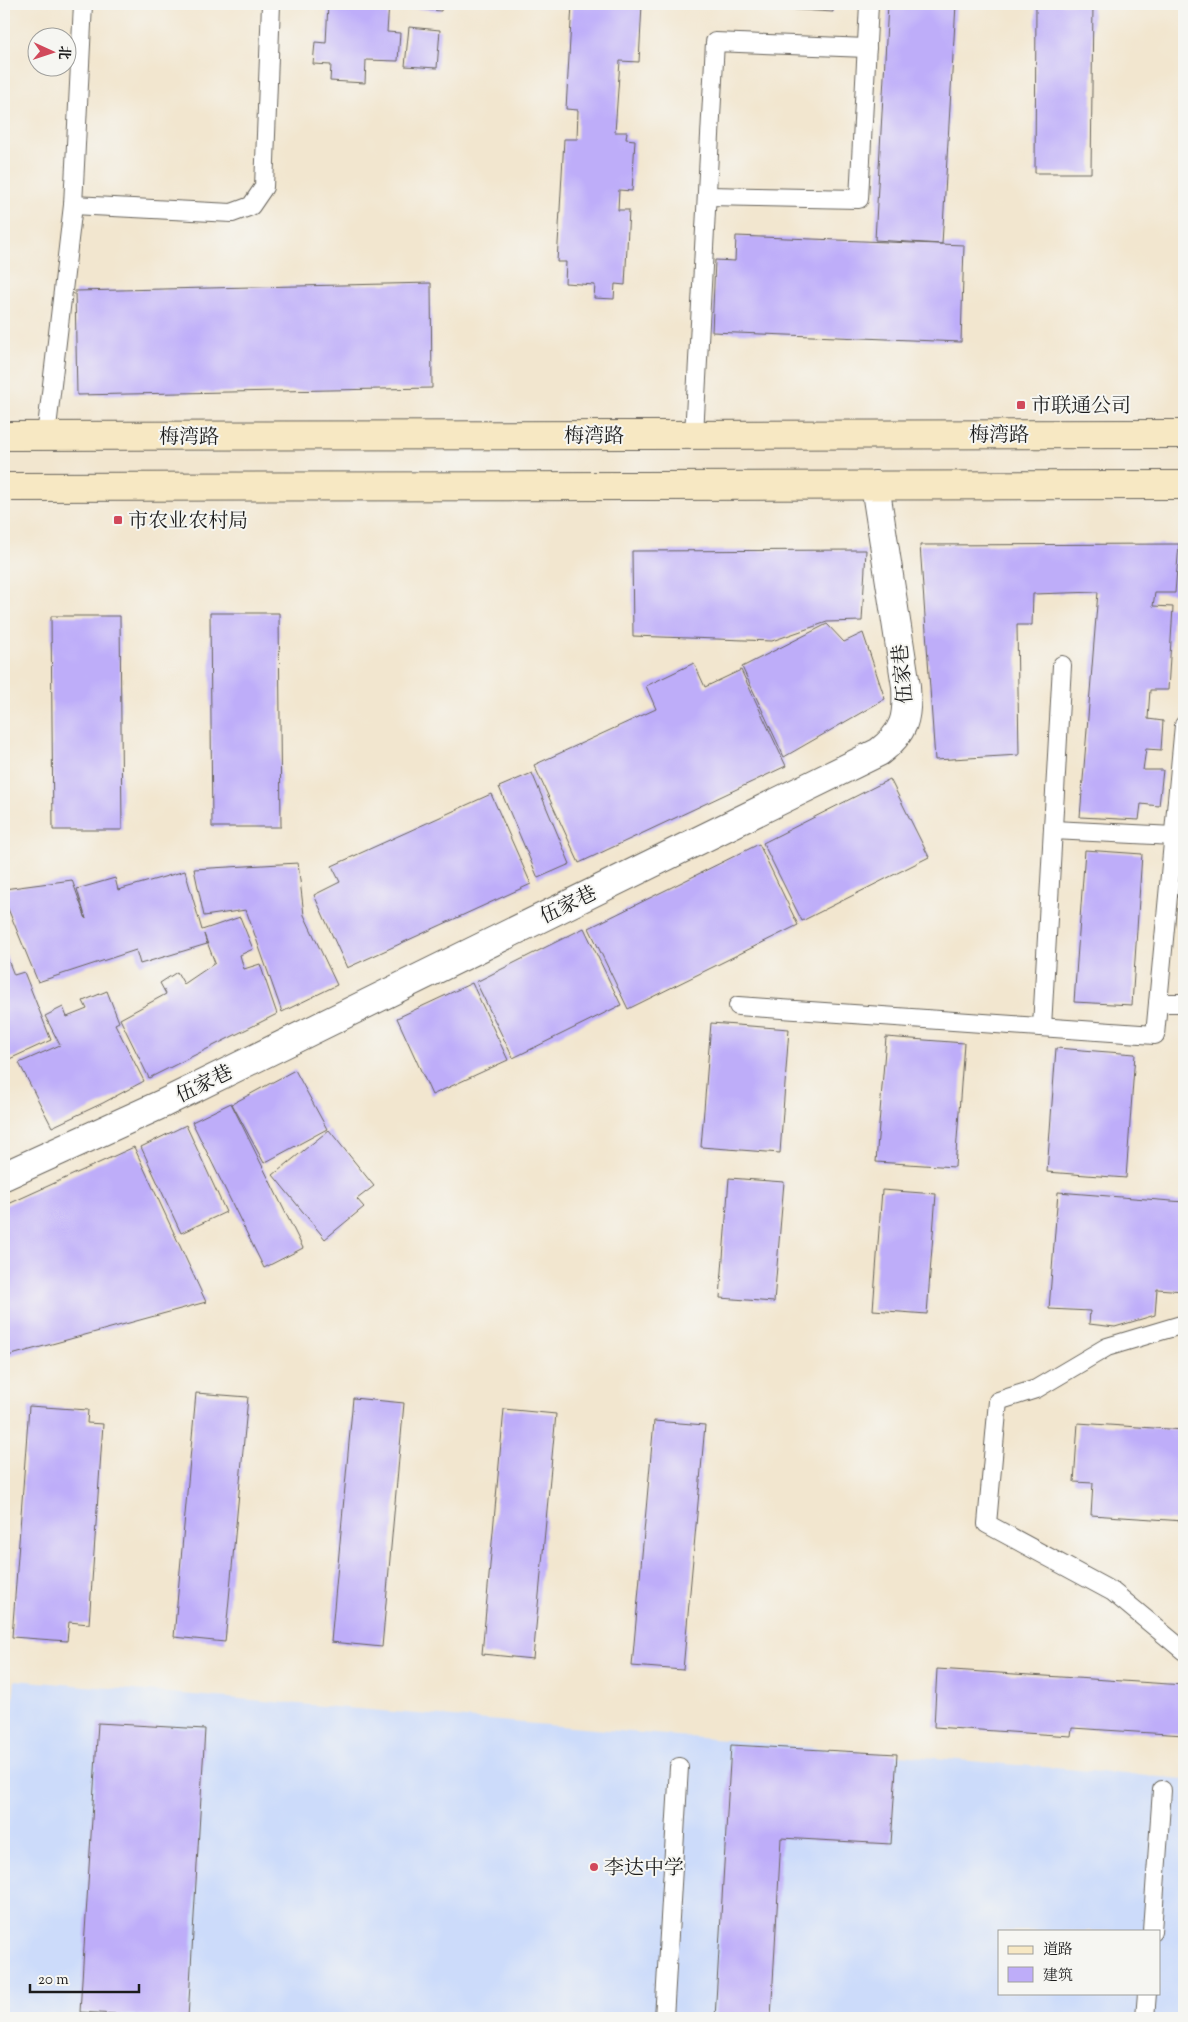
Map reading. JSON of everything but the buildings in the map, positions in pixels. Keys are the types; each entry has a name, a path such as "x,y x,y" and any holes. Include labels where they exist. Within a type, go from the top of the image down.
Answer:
{"street":[{"name":"梅湾路","path":"4,436 1184,434"},
{"name":"伍家巷","path":"4,1176 189,1090 879,752 893,740 904,724 907,707 906,686 875,485"},
{"path":"4,487 1184,485"}],"lane":[{"path":"46,436 74,205 82,4"},
{"path":"74,205 232,213 251,206 264,187 271,4"},
{"path":"707,196 859,199 869,4"},
{"path":"694,435 715,42 867,48"},
{"path":"1042,1028 1062,665"},
{"path":"738,1006 1155,1035 1184,725"},
{"path":"1053,830 1174,836"},
{"path":"1158,1003 1184,1003"},
{"path":"1184,1324 1107,1348 1036,1389 998,1401 987,1524 1113,1592 1184,1651"},
{"path":"664,2018 679,1766"},
{"path":"1152,1930 1162,1790"},
{"path":"1145,2018 1147,1994"}],"shaded area":[{"name":"李达中学","path":"15,1680 1184,1779 1184,2018 4,2018 4,1803"}],"place":[{"name":"市联通公司","path":"1021,405"},
{"name":"市农业农村局","path":"118,520"},
{"name":"李达中学","path":"594,1867"}]}
